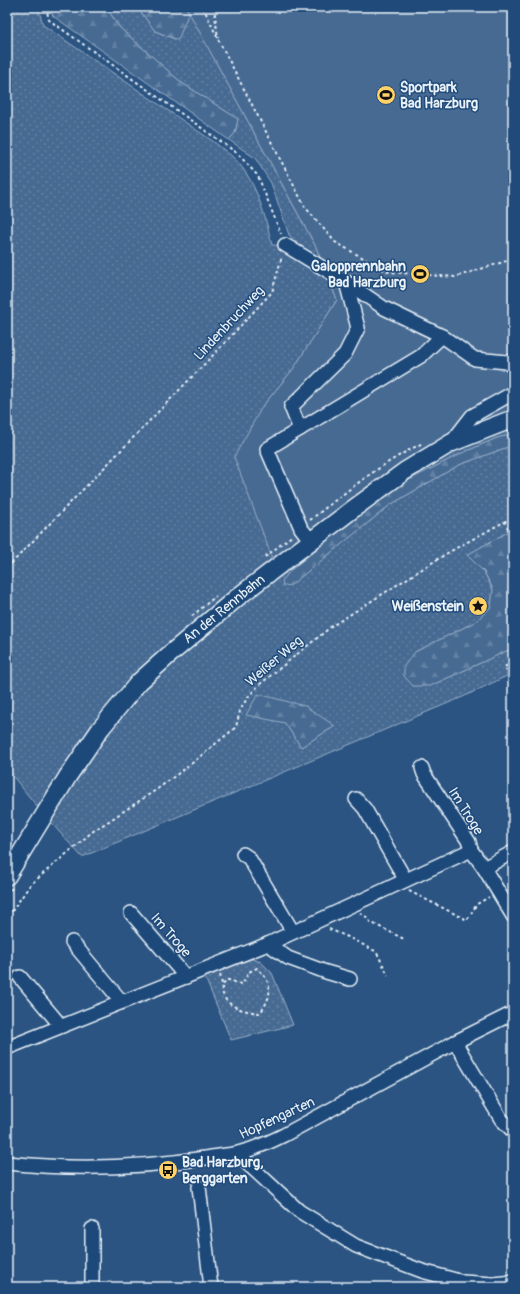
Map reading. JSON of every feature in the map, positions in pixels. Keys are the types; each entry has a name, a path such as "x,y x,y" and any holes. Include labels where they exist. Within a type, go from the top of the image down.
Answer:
{"main road":[{"name":"An der Rennbahn","path":"11,879 68,776 101,728 139,682 239,596 405,471 451,444 507,421 513,420"}],"street":[{"path":"285,245 346,282 384,308 442,336 475,358 507,362 513,367"},
{"path":"300,429 291,407 344,354 358,328 346,282"},
{"path":"311,541 301,528 268,449 421,356 442,336"},
{"path":"451,444 472,416 513,393"},
{"name":"Im Troge","path":"7,1048 268,944 471,850 469,842 424,774 422,768"},
{"path":"356,799 365,809 400,882"},
{"path":"471,850 484,868 513,916"},
{"path":"484,868 513,852"},
{"path":"244,854 249,858 293,932"},
{"name":"Im Troge","path":"131,913 186,977"},
{"path":"72,942 122,1002"},
{"path":"268,944 288,958 350,979"},
{"path":"20,977 61,1026"},
{"name":"Hopfengarten","path":"7,1163 54,1167 123,1166 170,1163 239,1153 266,1144 284,1135 513,1012"},
{"path":"455,1042 500,1119 513,1131"},
{"path":"239,1153 253,1169 299,1211 356,1246 422,1271 463,1282 493,1284 513,1282"},
{"path":"199,1187 211,1287"},
{"path":"92,1230 92,1287"}],"path":[{"path":"46,7 49,20 237,153 258,176 285,245"},
{"path":"203,7 305,207 335,242 388,272 455,277 513,259"},
{"path":"214,7 219,41"},
{"name":"Lindenbruchweg","path":"7,568 218,350 272,292 285,245"},
{"name":"Weißer Weg","path":"7,914 10,914 30,884 92,832 156,790 192,764 236,727 240,711 247,698 259,685 332,626 450,552 513,517"},
{"path":"504,521 513,537"},
{"path":"513,663 504,667 513,681"},
{"path":"7,895 11,879"},
{"path":"400,882 468,920 477,904 498,892"},
{"path":"347,907 368,918 370,922 404,940"},
{"path":"313,922 348,937 375,951 378,954 388,975"},
{"path":"217,964 223,995 228,1003 242,1010 260,1014 266,1006 270,996 266,976 258,968 249,972 243,983 238,984 227,980 222,986"}],"green space":[{"path":"7,7 38,7 43,25 231,155 243,169 255,189 263,211 272,245 300,246 289,235 271,183 255,158 229,140 235,133 238,119 182,83 120,28 106,7 137,7 155,31 177,40 189,12 316,247 337,300 294,368 262,407 405,471 513,420 513,434 497,438 460,454 403,483 292,584 390,505 459,465 513,445 513,529 467,555 484,572 493,590 491,607 475,622 415,652 430,686 513,648 513,673 465,696 82,857 44,815 7,769","holes":["285,723 335,726 301,747"]},
{"path":"50,7 106,7 120,28 182,83 238,119 235,133 229,140 53,16"},
{"path":"137,7 186,7 189,12 178,40 155,31"},
{"name":"Galopprennbahn Bad Harzburg","path":"186,7 513,7 513,420 451,443 276,568 234,457 262,407 294,368 337,300 316,247"},
{"path":"513,434 513,445 459,465 390,505 291,585 283,586 282,581 291,570 363,511 403,483 460,454 497,438"},
{"path":"513,529 513,648 430,686 413,686 404,676 404,666 415,652 475,622 491,607 493,589 484,572 467,555"},
{"path":"258,694 305,706 335,726 301,747 285,723 246,715"},
{"path":"249,958 261,962 272,973 293,1025 231,1040 204,975"}],"place":[{"name":"Sportpark Bad Harzburg","path":"386,95"},
{"name":"Galopprennbahn Bad Harzburg","path":"420,274"},
{"name":"Weißenstein","path":"478,606"},
{"name":"Bad Harzburg, Berggarten","path":"168,1170"}]}
